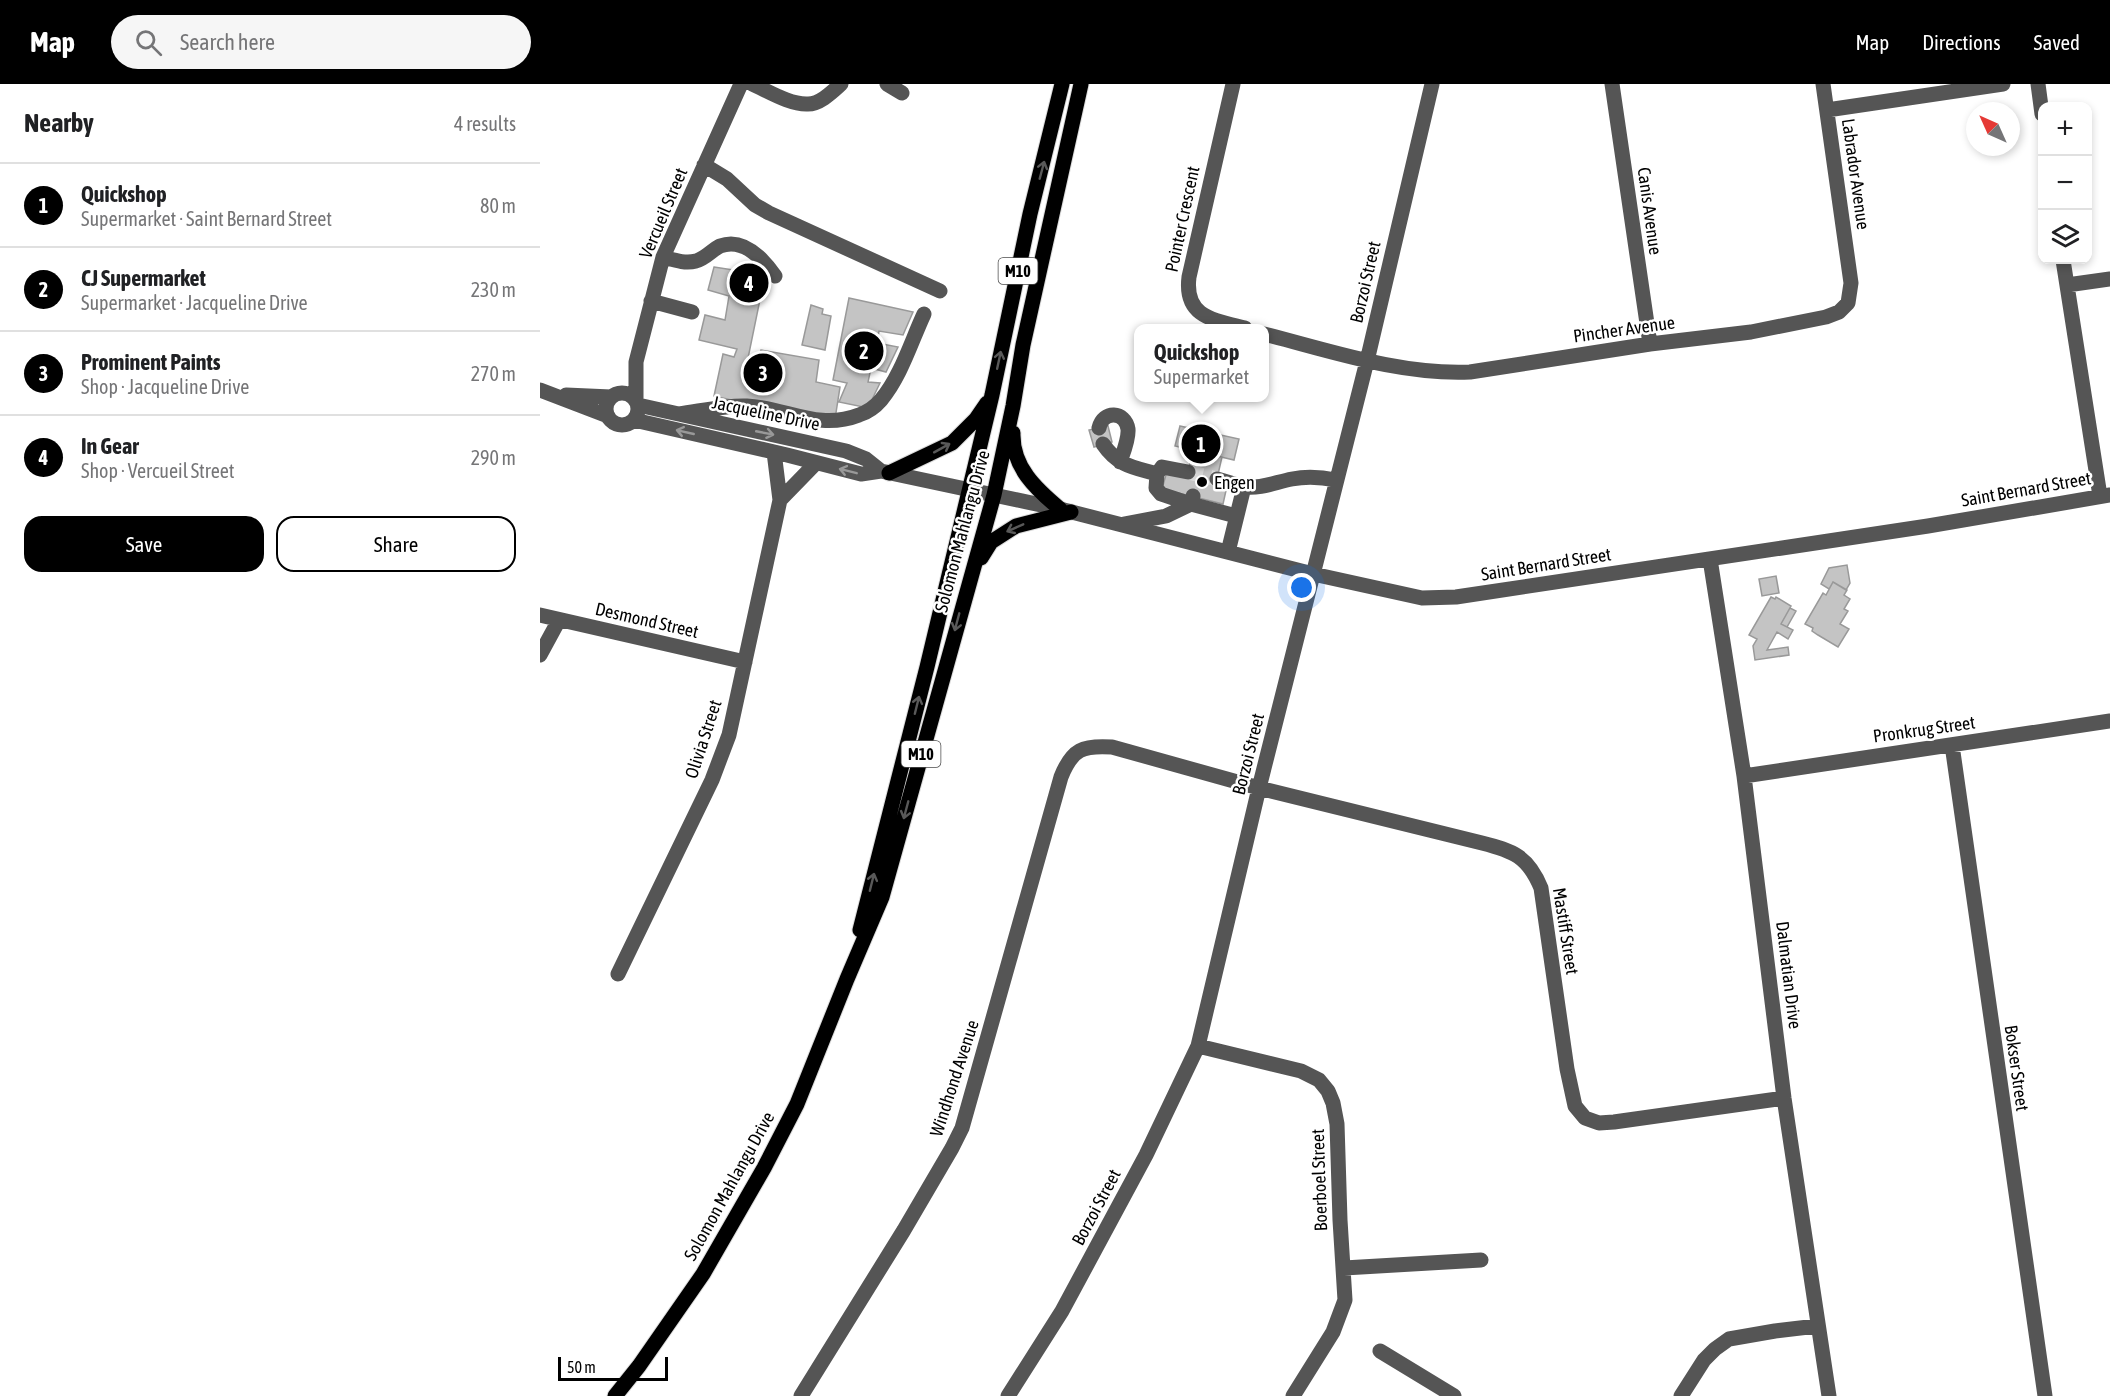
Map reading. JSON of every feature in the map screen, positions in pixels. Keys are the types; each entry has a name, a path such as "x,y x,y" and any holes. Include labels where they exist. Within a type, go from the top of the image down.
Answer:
{"main road":[{"name":"Solomon Mahlangu Drive","path":"846,980 927,667 992,395 1030,214 1062,84"},
{"name":"Solomon Mahlangu Drive","path":"615,1396 639,1366 702,1274 764,1168 797,1104 882,897 994,495 1023,345 1081,84"},
{"path":"885,472 952,443 976,419 992,395"},
{"path":"1013,406 1013,446 1019,464 1039,492 1065,511"},
{"path":"967,589 991,542 1016,526 1065,511"}],"street":[{"name":"Vercueil Street","path":"637,402 636,362 663,257 741,84"},
{"path":"752,84 789,100 809,105 827,96 841,84"},
{"path":"887,84 902,93"},
{"name":"Pointer Crescent","path":"1229,324 1209,319 1192,304 1188,296 1189,277 1233,84"},
{"name":"Borzoi Street","path":"1008,1396 1062,1311 1146,1155 1198,1046 1259,788 1367,361 1432,84"},
{"name":"Canis Avenue","path":"1612,84 1650,344"},
{"name":"Labrador Avenue","path":"1823,84 1850,270"},
{"path":"1827,110 2003,84"},
{"path":"2038,84 2041,102"},
{"path":"704,165 727,179 755,205 769,213 940,291"},
{"path":"663,257 684,262 699,261 721,246 736,245 753,251 763,258 775,276"},
{"path":"2064,264 2105,496"},
{"name":"Pincher Avenue","path":"1367,361 1444,373 1470,372 1650,344 1751,332 1826,318 1844,309 1848,303 1851,295 1850,270"},
{"path":"2067,285 2110,279"},
{"path":"651,301 692,312"},
{"path":"679,414 748,406 822,422 838,421 869,411 893,384 924,314"},
{"path":"1269,335 1367,361"},
{"name":"Vercueil Street","path":"614,396 636,362"},
{"path":"546,392 614,396 627,393 637,402 639,410 634,420 625,425 546,392"},
{"path":"608,416 607,406 614,396"},
{"name":"Jacqueline Drive","path":"637,402 679,414 846,451 866,459 885,472"},
{"path":"1099,428 1102,419 1108,416 1115,415 1124,420 1128,431 1120,462"},
{"name":"Jacqueline Drive","path":"634,420 861,474 885,472 994,495"},
{"path":"1103,444 1111,456 1120,462 1157,474"},
{"name":"Olivia Street","path":"618,974 720,762 729,735 780,500 774,452"},
{"path":"780,500 816,463"},
{"path":"1188,472 1166,466 1160,469 1155,484 1158,492 1192,500 1236,516"},
{"path":"1217,479 1244,487 1258,487 1296,478 1317,477 1336,480"},
{"path":"1228,552 1244,487"},
{"name":"Saint Bernard Street","path":"994,495 1119,524 1313,574 1435,598 1456,597 1928,526 2105,496"},
{"path":"1119,524 1166,516 1192,500"},
{"name":"Dalmatian Drive","path":"1710,559 1744,776 1784,1098 1829,1396"},
{"name":"Desmond Street","path":"540,615 745,662"},
{"path":"540,655 559,620"},
{"name":"Pronkrug Street","path":"1744,776 2110,721"},
{"name":"Bokser Street","path":"1952,745 2045,1396"},
{"name":"Mastiff Street","path":"1083,748 1112,747 1259,788 1506,850 1529,865 1541,888 1575,1106 1585,1118 1599,1123 1614,1122 1784,1098"},
{"name":"Windhond Avenue","path":"801,1396 904,1230 962,1128 1061,777 1073,755 1083,748"},
{"name":"Boerboel Street","path":"1198,1046 1301,1071 1319,1080 1328,1091 1337,1124 1345,1300 1340,1317 1293,1396"},
{"path":"1344,1268 1481,1260"},
{"path":"1681,1396 1704,1360 1729,1339 1817,1326"},
{"path":"1380,1351 1454,1396"}],"building":[{"path":"714,267 765,275 747,363 757,367 761,350 819,360 816,382 840,387 835,419 814,419 714,396 723,354 734,357 737,349 699,340 705,315 725,320 729,296 708,290"},
{"path":"849,298 913,312 903,335 879,331 877,343 898,347 886,372 871,368 868,382 880,383 868,408 839,402 847,383 833,380"},
{"path":"811,305 823,309 822,314 831,316 825,350 802,345"},
{"path":"1108,426 1112,442 1094,447 1089,430"},
{"path":"1180,426 1239,439 1234,460 1175,446"},
{"path":"1193,450 1222,457 1216,483 1227,486 1223,504 1162,489 1167,471 1187,476"},
{"path":"1847,565 1850,583 1846,590 1833,582 1829,589 1821,584 1829,568"},
{"path":"1776,576 1779,593 1762,596 1759,579"},
{"path":"1833,582 1847,590 1844,595 1850,599 1844,609 1848,611 1840,624 1849,629 1838,647 1805,624 1823,593 1826,595"},
{"path":"1771,597 1775,599 1776,597 1791,606 1781,624 1793,630 1788,639 1777,632 1767,650 1788,647 1789,655 1755,660 1753,646 1757,639 1749,635"},
{"path":"1790,608 1796,611 1787,627 1781,624"}],"tunnel":[{"path":"1188,472 1217,479"}],"place":[{"name":"In Gear","path":"749,283"},
{"name":"CJ Supermarket","path":"864,351"},
{"name":"Prominent Paints","path":"763,373"},
{"name":"Quickshop","path":"1201,444"},
{"name":"Engen","path":"1202,482"}]}
